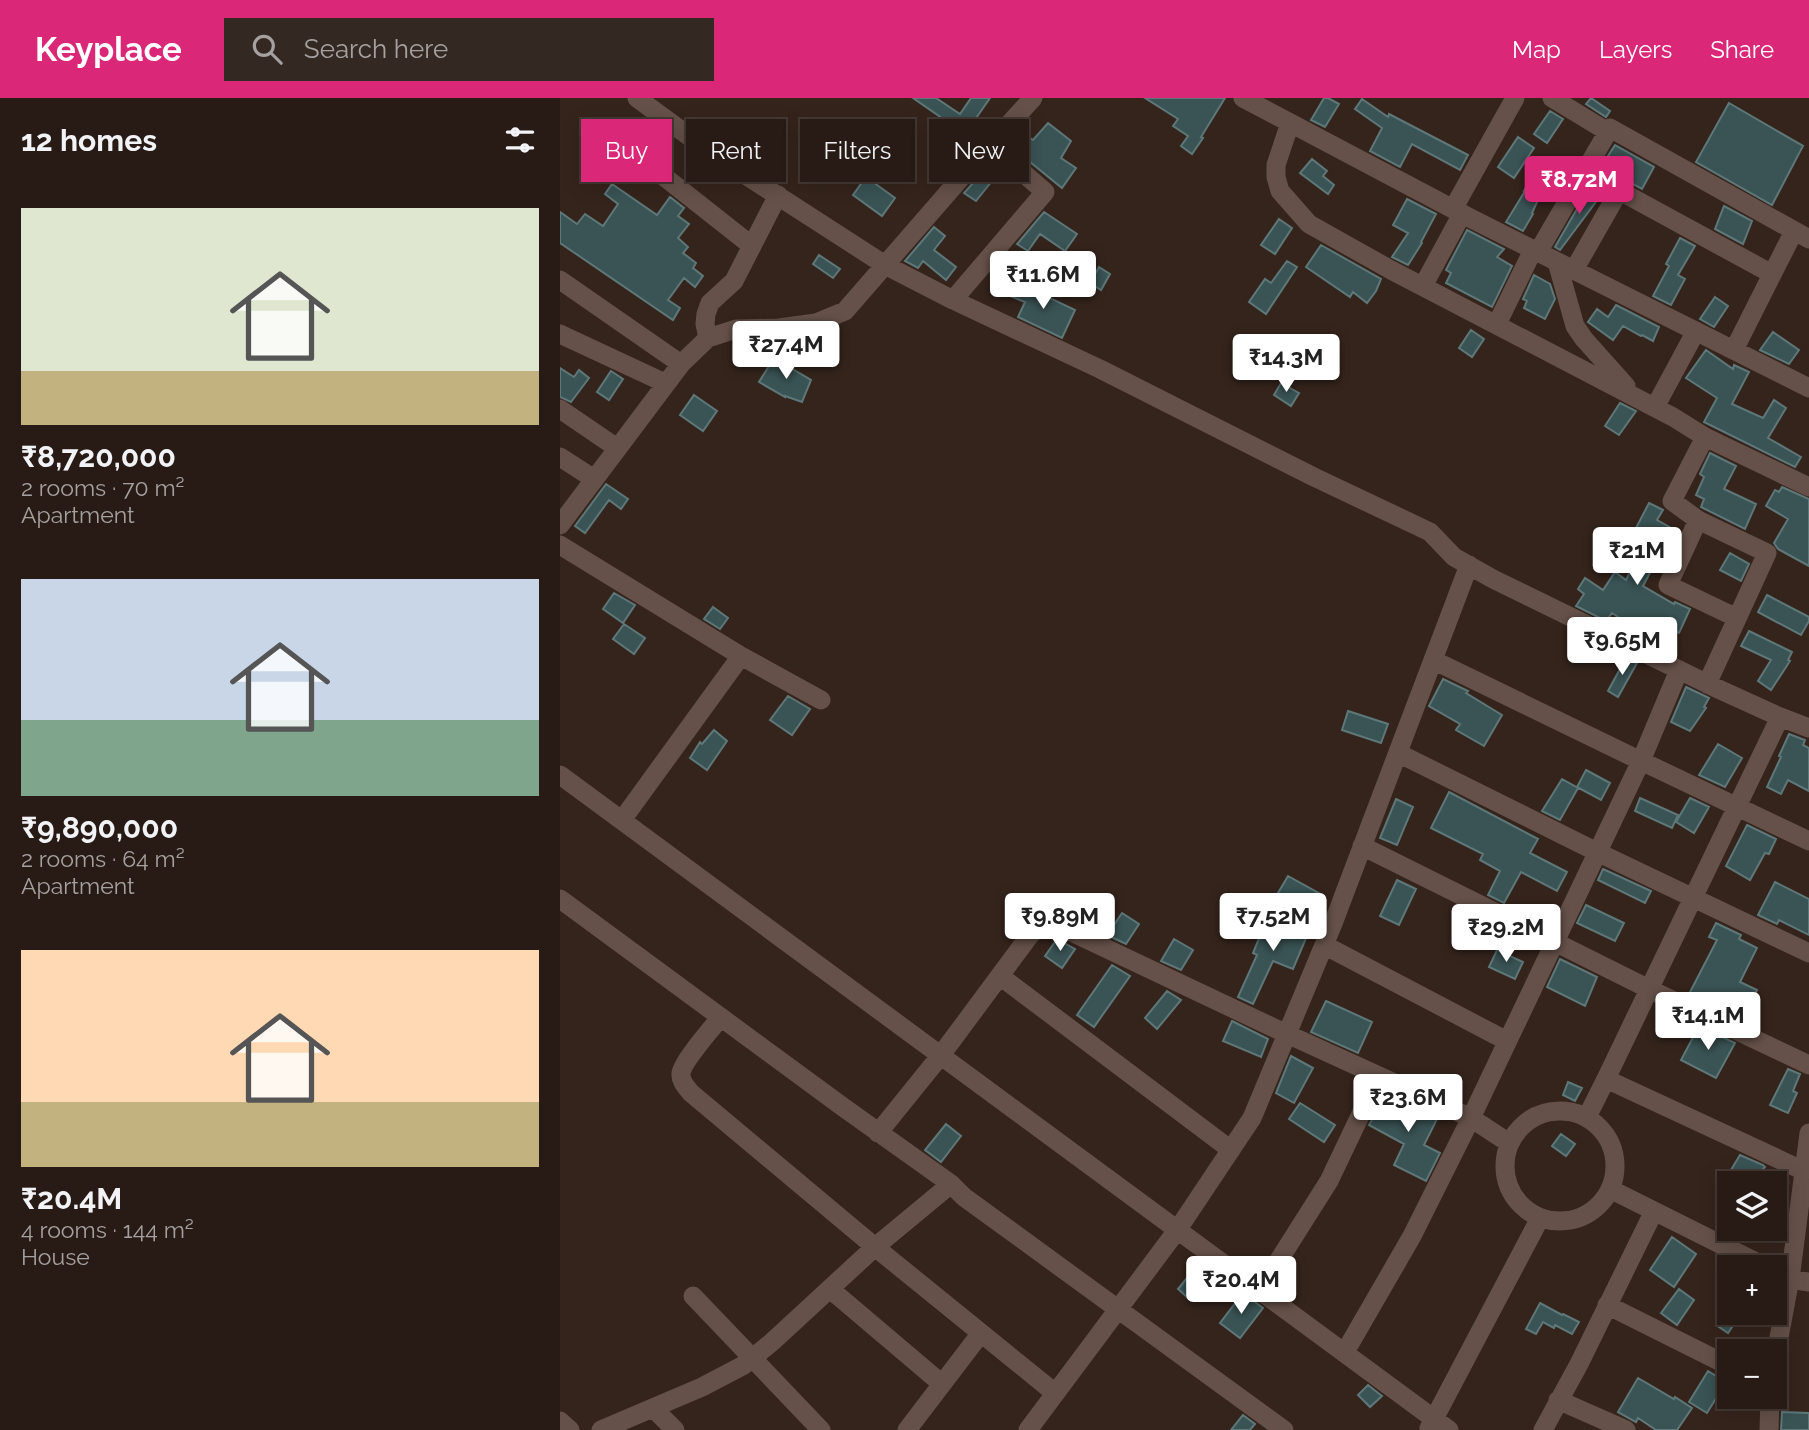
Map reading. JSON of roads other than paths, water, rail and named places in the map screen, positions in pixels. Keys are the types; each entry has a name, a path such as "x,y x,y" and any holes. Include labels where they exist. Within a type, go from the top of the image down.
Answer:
{"street":[{"path":"637,98 716,156 885,265 1430,532 1454,557 1493,579 1707,684 1809,728"},
{"path":"1013,119 1033,98"},
{"path":"1243,98 1457,212 1809,388"},
{"path":"1423,286 1515,98"},
{"path":"1552,98 1608,132"},
{"path":"1290,123 1276,165 1276,177 1280,191 1309,224 1705,436 1809,486"},
{"path":"1497,324 1535,251 1610,128 1802,235 1772,274 1734,350"},
{"path":"1585,172 1772,274"},
{"path":"953,300 1045,192 1029,178"},
{"path":"671,182 752,246"},
{"path":"560,525 665,383 708,338 736,329 779,328 816,323 845,311 957,182"},
{"path":"1619,191 1565,266 1575,326 1635,397"},
{"path":"708,338 705,324 710,303 734,281 778,195"},
{"path":"560,280 681,364"},
{"path":"1655,407 1696,331"},
{"path":"560,334 665,383"},
{"path":"560,409 617,448"},
{"path":"1705,436 1672,501 1698,520 1767,553 1707,684"},
{"path":"560,457 594,479"},
{"path":"1698,520 1668,585 1737,618"},
{"path":"560,545 741,656 821,700"},
{"path":"1028,1430 1178,1229 1252,1118 1324,945 1469,565"},
{"path":"622,820 741,656"},
{"path":"1433,660 1809,841"},
{"path":"1345,1352 1412,1237 1471,1118 1641,761 1679,670"},
{"path":"1587,1117 1780,717"},
{"path":"1398,753 1693,899 1809,953"},
{"path":"560,775 1345,1352 1437,1426 1539,1218"},
{"path":"1362,846 1649,989 1809,1065"},
{"path":"560,899 951,1184 964,1197 1274,1427"},
{"path":"878,1133 941,1055 1030,935 1038,928 1050,925 1065,929 1471,1118 1509,1143"},
{"path":"1324,945 1507,1041"},
{"path":"1000,976 1231,1150"},
{"path":"721,1017 681,1073 683,1083 691,1093 1055,1393"},
{"path":"1260,1290 1329,1181 1379,1076"},
{"path":"1606,1079 1804,1171"},
{"path":"1553,1111 1571,1111 1587,1117 1601,1128 1611,1142 1616,1160 1615,1179 1607,1196 1594,1210 1577,1220 1558,1222 1539,1218 1523,1208 1511,1194 1505,1175 1505,1158 1509,1143 1521,1126 1536,1116 1553,1111"},
{"path":"1779,1339 1791,1277 1809,1133"},
{"path":"601,1430 702,1387 744,1365 875,1247 951,1184"},
{"path":"1610,1189 1742,1255"},
{"path":"1542,1430 1654,1211"},
{"path":"830,1289 942,1384"},
{"path":"693,1296 821,1430"},
{"path":"1607,1306 1717,1360"},
{"path":"907,1430 982,1333"},
{"path":"1558,1400 1626,1430"},
{"path":"653,1408 675,1430"},
{"path":"1769,1430 1770,1409"},
{"path":"560,1421 569,1430"}]}
